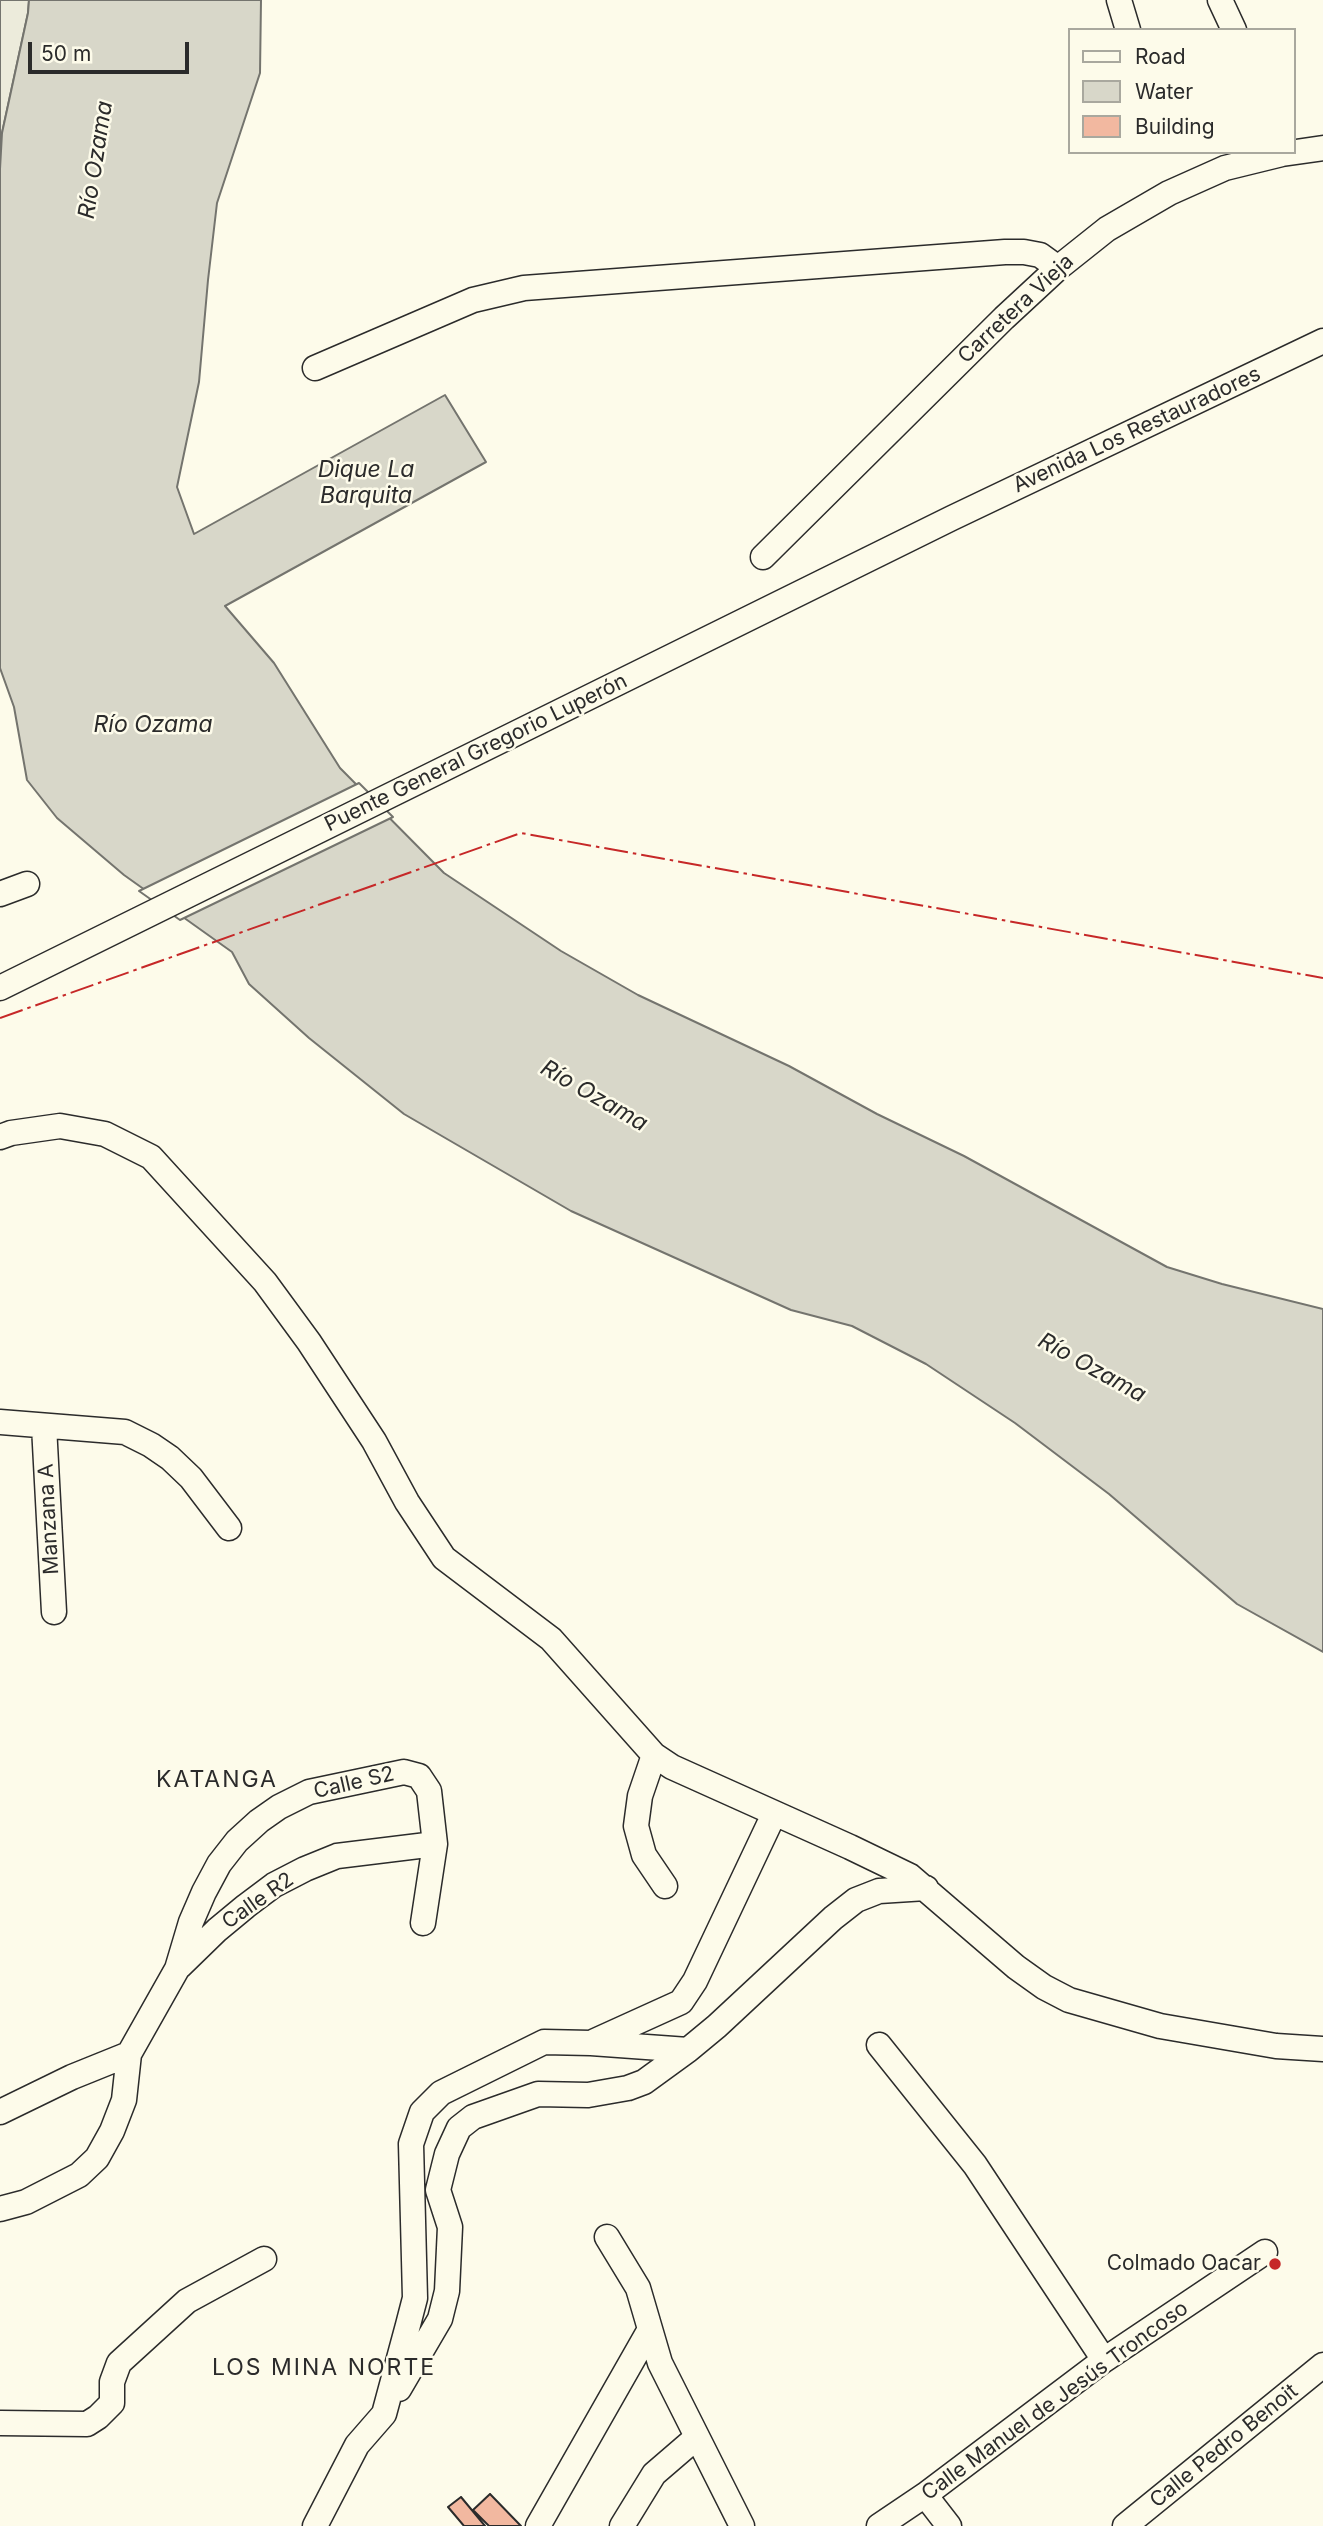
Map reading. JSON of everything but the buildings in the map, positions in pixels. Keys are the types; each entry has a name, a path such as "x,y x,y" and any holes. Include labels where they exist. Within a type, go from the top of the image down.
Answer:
{"street":[{"path":"1119,0 1127,28"},
{"path":"1220,0 1233,28"},
{"name":"Carretera Vieja","path":"1295,151 1323,148"},
{"name":"Carretera Vieja","path":"763,557 1058,268 1117,223 1169,194 1218,160 1273,154"},
{"path":"315,368 473,300 524,288 1024,251 1040,255 1058,268"},
{"name":"Avenida Los Restauradores","path":"952,518 1323,341"},
{"name":"Puente General Gregorio Luperón","path":"0,988 952,518"},
{"path":"0,894 27,884"},
{"path":"0,1137 60,1126 105,1134 151,1157 248,1263 302,1332 374,1441 407,1502 444,1558 551,1639 654,1755 672,1767 890,1866 926,1888 1016,1967 1044,1987 1069,2000 1198,2034 1276,2046 1323,2049"},
{"path":"0,1422 125,1432 170,1458 191,1478 229,1528"},
{"name":"Manzana A","path":"44,1426 54,1612"},
{"path":"654,1755 640,1796 636,1826 644,1855 665,1886"},
{"name":"Calle S2","path":"177,1969 191,1922 219,1864 237,1841 259,1821 309,1792 404,1772 419,1776 429,1791 435,1844"},
{"path":"591,2043 681,2001 695,1981 774,1814"},
{"path":"423,1923 435,1844"},
{"name":"Calle R2","path":"177,1969 246,1906 274,1885 304,1868 337,1856 435,1844"},
{"path":"315,2526 357,2445 384,2414 440,2319 447,2291 450,2227 438,2190 447,2154 459,2128 473,2117 538,2094 588,2095 628,2088 644,2082 717,2026 833,1918 856,1900 879,1891 926,1888"},
{"path":"0,2209 26,2202 79,2175 97,2158 112,2131 124,2100 129,2054 177,1969"},
{"path":"384,2414 415,2298 411,2144 422,2112 441,2093 544,2042 688,2050"},
{"path":"879,2045 975,2165 1104,2360"},
{"path":"0,2112 72,2077 129,2054"},
{"path":"607,2237 638,2288 660,2362 742,2526"},
{"name":"Calle Manuel de Jesús Troncoso","path":"879,2526 925,2496 1104,2360 1265,2252"},
{"path":"0,2423 87,2424 99,2417 112,2403 112,2382 119,2363 187,2301 264,2259"},
{"path":"538,2526 649,2331"},
{"name":"Calle Pedro Benoit","path":"1125,2526 1323,2365"},
{"path":"622,2526 654,2474 696,2437"},
{"path":"925,2496 949,2526"}],"shaded area":[{"path":"0,0 29,0 2,133 0,169"}],"water":[{"name":"Río Ozama","path":"29,0 261,0 260,73 217,203 199,382 177,487 194,534 445,395 486,462 225,606 274,663 340,768 444,873 561,951 638,995 789,1066 877,1114 964,1156 1167,1267 1222,1284 1323,1309 1323,1652 1237,1604 1109,1494 1015,1423 926,1364 852,1326 791,1310 571,1211 404,1114 309,1038 249,984 232,952 124,875 57,818 27,780 14,707 0,668 0,169 2,133"}],"pier":[{"path":"359,783 393,817 180,920 139,891"}],"power":[{"path":"0,1018 521,833 1323,978"}],"place":[{"name":"Colmado Oacar","path":"1275,2264"}],"district":[{"name":"KATANGA","path":"217,1780"},
{"name":"LOS MINA NORTE","path":"324,2368"}],"water label":[{"name":"Dique La Barquita","path":"366,483"}]}
